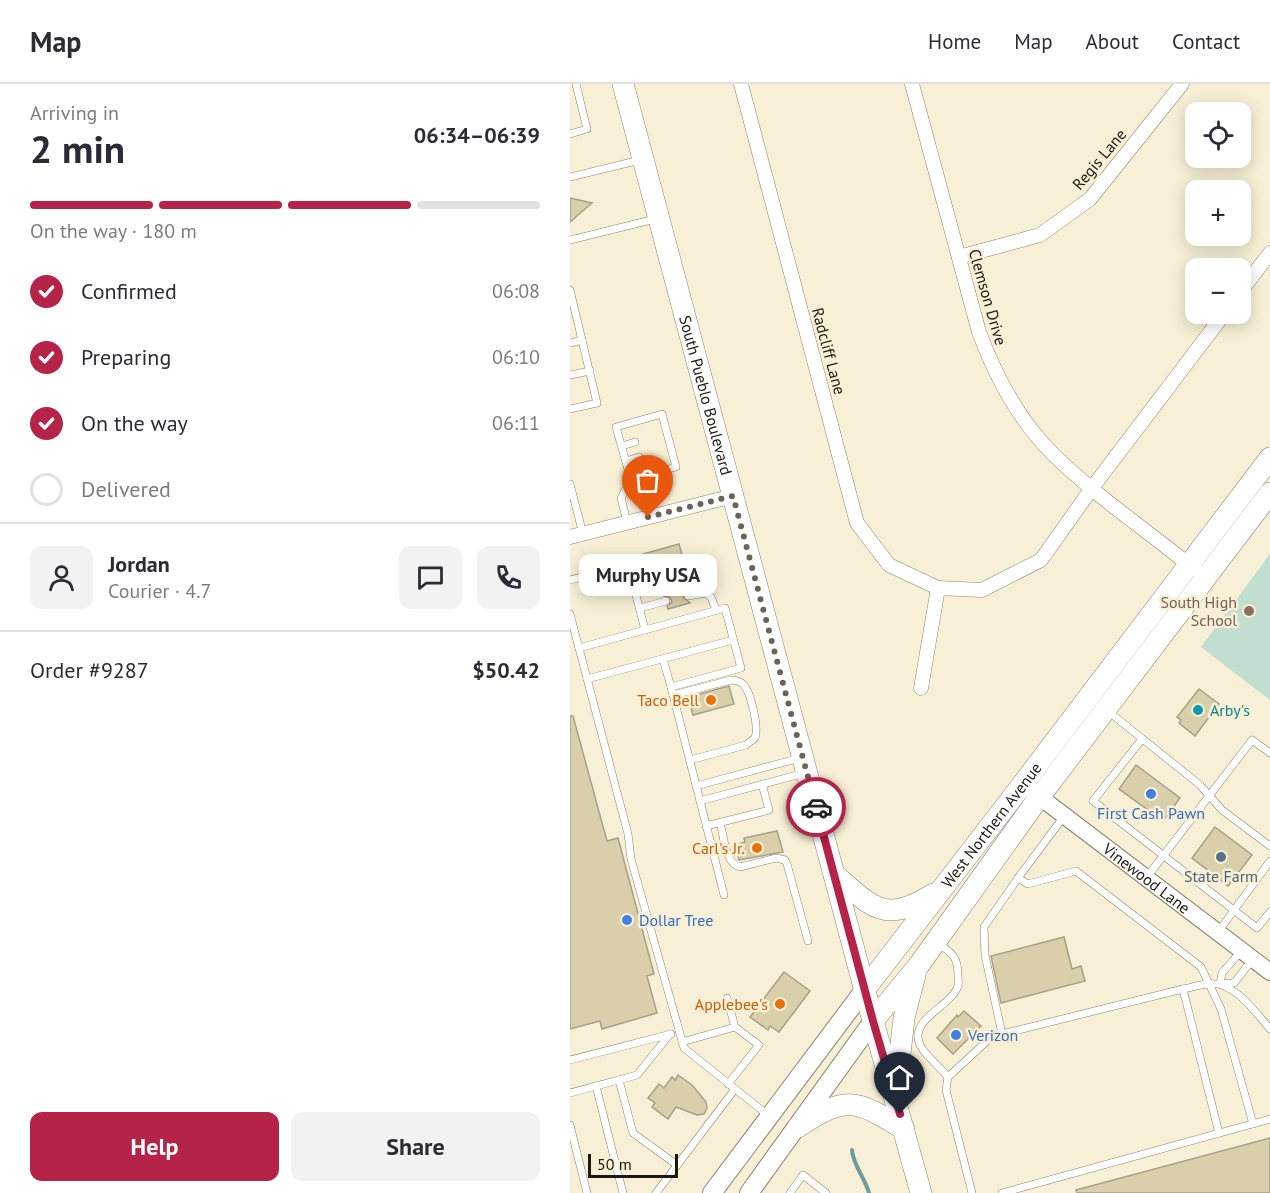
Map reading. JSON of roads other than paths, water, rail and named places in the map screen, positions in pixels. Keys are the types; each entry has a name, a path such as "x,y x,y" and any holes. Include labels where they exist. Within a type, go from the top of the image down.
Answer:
{"main road":[{"name":"South Pueblo Boulevard","path":"623,84 921,1193"},
{"name":"West Northern Avenue","path":"712,1193 942,889 1106,710 1270,458"},
{"name":"West Northern Avenue","path":"749,1193 873,1021 936,942 1031,790 1197,571 1270,493"},
{"path":"834,874 874,908 886,911 918,904 942,889"},
{"path":"895,1099 907,1000 919,965"},
{"path":"798,1127 831,1108 856,1104 871,1109 904,1129"}],"street":[{"name":"Radcliff Lane","path":"741,84 857,523 889,565 938,588 982,590 1041,560 1092,488 1216,324"},
{"name":"Clemson Drive","path":"912,84 979,332 989,358 1008,392 1029,425 1051,453 1197,571"},
{"name":"Regis Lane","path":"959,257 1040,235 1090,199 1182,84"},
{"path":"1251,278 1270,254"},
{"path":"576,535 733,496"},
{"path":"921,688 938,588"},
{"name":"Vinewood Lane","path":"1031,790 1270,972"}],"lane":[{"path":"570,134 587,129 576,84"},
{"path":"570,177 643,159"},
{"path":"570,240 659,218"},
{"path":"570,290 597,402 570,409"},
{"path":"570,343 582,340"},
{"path":"570,375 590,371"},
{"path":"627,522 621,498 631,480 616,427 662,414 663,434 676,467 631,480"},
{"path":"622,446 635,442"},
{"path":"626,461 639,457"},
{"path":"570,484 576,535"},
{"path":"570,580 628,565 645,630"},
{"path":"688,596 706,593 711,597 716,610"},
{"path":"640,608 666,601"},
{"path":"579,648 725,608 741,668 672,691"},
{"path":"570,614 628,834 631,859 684,1048 770,1117"},
{"path":"587,679 733,640"},
{"path":"663,659 724,895"},
{"path":"672,691 736,680 745,687 757,726 757,733 751,742 690,760"},
{"path":"1106,710 1200,785 1222,810 1270,846"},
{"path":"1142,739 1094,801 1257,928 1267,920 1270,912"},
{"path":"1147,878 1252,740 1270,753"},
{"path":"700,801 762,784 805,765"},
{"path":"696,786 805,765"},
{"path":"706,826 769,810 762,784"},
{"path":"1002,1034 985,955 984,927 1065,815"},
{"path":"720,823 732,864 740,867 780,858 787,864 808,941"},
{"path":"1218,932 1270,861"},
{"path":"1018,878 1028,884 1076,871 1201,967 1221,1009 1253,1124"},
{"path":"936,942 954,955 958,966 958,986 951,996 921,1025 918,1035 920,1046 948,1077"},
{"path":"1220,984 1222,973 1248,954"},
{"path":"972,1193 946,1090 948,1077 987,1041 1002,1034 1183,989 1210,984 1234,983 1248,954"},
{"path":"1220,984 1246,1001 1270,1029"},
{"path":"1183,989 1219,1133"},
{"path":"727,998 735,1027 759,1045 728,1084"},
{"path":"682,1042 735,1027"},
{"path":"570,1060 679,1032"},
{"path":"570,1093 637,1075 670,1034"},
{"path":"619,1080 633,1133 677,1165"},
{"path":"596,1086 623,1193"},
{"path":"656,1193 735,1089"},
{"path":"1002,1193 1270,1119"},
{"path":"570,1125 587,1193"},
{"path":"789,1193 803,1174 826,1193"}],"waterway":[{"path":"852,1150 869,1193"}],"place":[{"name":"Murphy USA","path":"648,517"},
{"name":"South High School","path":"1249,611"},
{"name":"Taco Bell","path":"711,700"},
{"name":"Arby's","path":"1198,710"},
{"name":"First Cash Pawn","path":"1151,794"},
{"name":"Carl's Jr.","path":"757,848"},
{"name":"State Farm","path":"1221,857"},
{"name":"Dollar Tree","path":"627,920"},
{"name":"Applebee's","path":"780,1004"},
{"name":"Verizon","path":"956,1035"}]}
